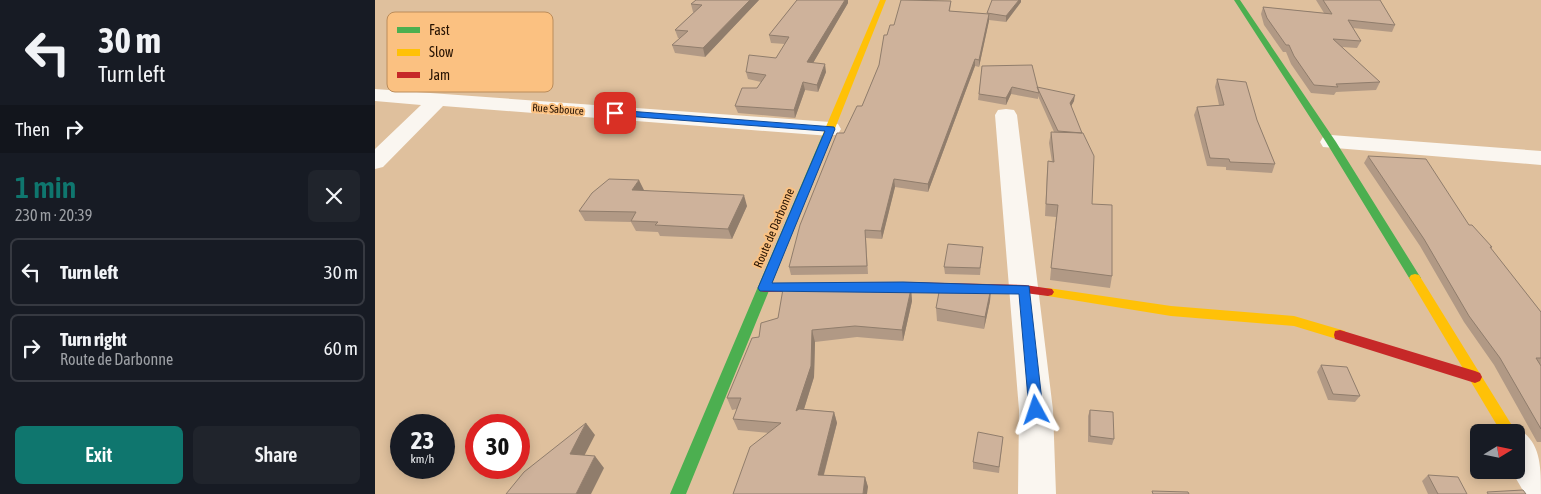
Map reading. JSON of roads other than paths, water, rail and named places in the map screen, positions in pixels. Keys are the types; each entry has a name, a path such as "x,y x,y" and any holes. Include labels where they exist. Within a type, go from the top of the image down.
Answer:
{"street":[{"name":"Route de Darbonne","path":"678,494 883,0"},
{"path":"1237,0 1331,142 1504,424"},
{"name":"Rue Sabouce","path":"375,95 830,129"},
{"path":"375,162 438,100"},
{"path":"1006,115 1036,410 1037,494"},
{"path":"1331,142 1541,158"},
{"path":"764,288 903,286 1025,289 1171,311 1294,321 1475,377"},
{"path":"1525,460 1541,486"}]}
